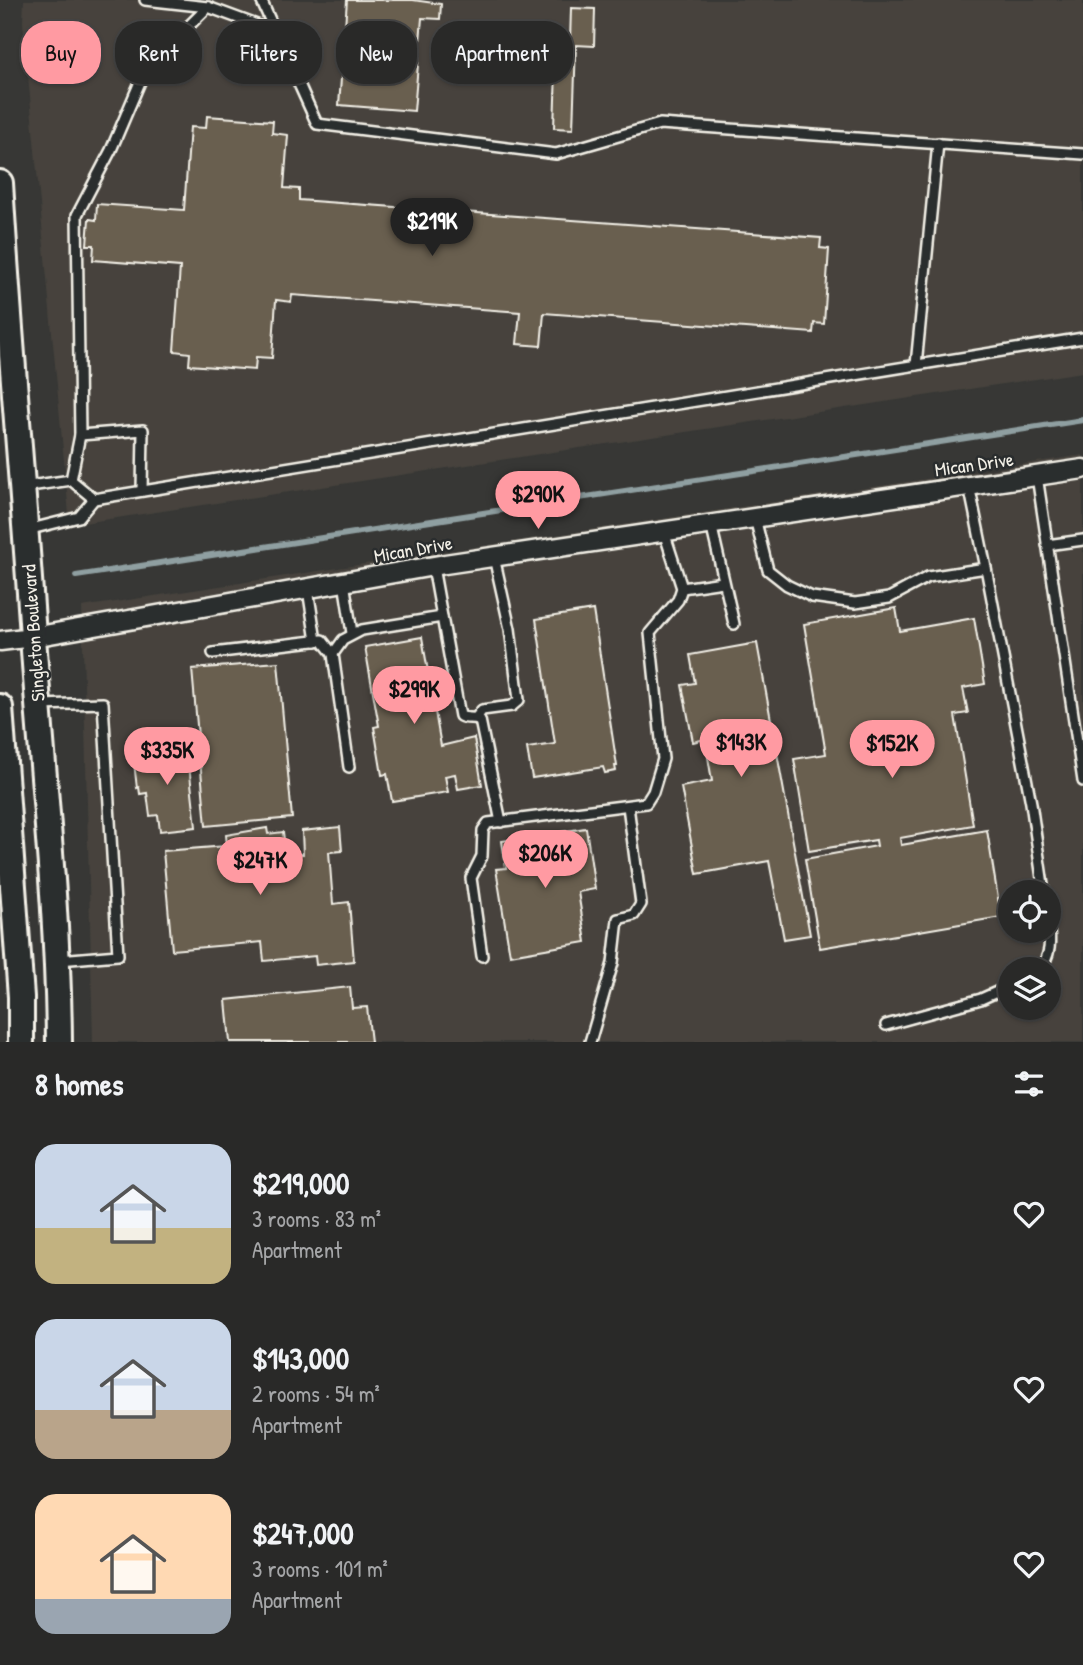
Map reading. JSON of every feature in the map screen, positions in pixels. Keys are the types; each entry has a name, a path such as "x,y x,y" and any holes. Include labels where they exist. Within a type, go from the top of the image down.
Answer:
{"main road":[{"name":"Singleton Boulevard","path":"0,183 5,355 22,488 57,960 59,1042"},
{"name":"Singleton Boulevard","path":"0,707 21,1042"},
{"path":"18,962 57,960"}],"street":[{"name":"Mican Drive","path":"0,641 494,557 1083,469"}],"lane":[{"path":"145,0 208,7 246,21"},
{"path":"261,0 271,21"},
{"path":"71,480 80,435 77,215 111,149 146,68 208,7"},
{"path":"299,84 317,124 556,153 660,124 1083,154"},
{"path":"916,365 938,143"},
{"path":"25,531 79,517 94,499 1083,338"},
{"path":"80,435 143,430 142,491"},
{"path":"1037,476 1083,781"},
{"path":"22,488 71,480 94,499"},
{"path":"969,485 1031,803 1042,880"},
{"path":"755,518 768,570 787,585 812,597 855,603 889,598 928,577 986,568"},
{"path":"711,524 734,624"},
{"path":"482,956 471,878 482,856 483,830 488,823 646,803 653,792 663,759 650,632 678,600 682,588 664,531"},
{"path":"1047,545 1083,540"},
{"path":"476,718 482,710 512,706 519,700 510,629 494,557"},
{"path":"433,567 460,716 480,720 501,822"},
{"path":"344,582 352,633"},
{"path":"682,588 723,582"},
{"path":"308,589 316,641"},
{"path":"333,654 352,633 442,617"},
{"path":"214,653 323,640 333,654 349,767"},
{"path":"39,706 103,703 118,955 57,960"},
{"path":"590,1042 612,963 618,919 634,915 641,904 628,806"},
{"path":"886,1025 981,999 998,991"}],"shaded area":[{"path":"24,0 1083,0 1083,372 70,525 29,84 101,84 101,21 23,21"},
{"path":"1083,455 1083,1042 93,1042 82,607"}],"building":[{"path":"347,0 413,0 441,4 440,19 422,18 417,76 417,21 345,21"},
{"path":"571,8 595,9 594,46 576,45 573,129 554,128 556,84 573,84 573,21 571,21"},
{"path":"341,84 416,84 414,111 339,105"},
{"path":"207,116 273,121 272,133 288,135 284,188 299,189 299,200 821,238 820,248 829,249 824,324 814,323 813,333 544,313 541,346 517,344 520,312 292,295 291,302 276,300 272,358 256,357 255,370 189,365 190,353 174,351 180,267 93,260 94,245 87,245 89,219 96,220 97,204 184,210 190,127 206,128"},
{"path":"896,608 900,631 974,618 985,684 963,688 968,713 955,715 973,825 900,838 901,845 987,830 998,898 998,918 820,948 805,859 877,846 876,840 809,851 794,759 826,754 804,624"},
{"path":"593,610 616,771 605,773 603,767 532,778 527,748 555,744 536,619"},
{"path":"422,637 441,746 474,738 482,785 458,789 455,774 445,776 448,792 392,801 387,774 382,775 374,727 379,726 365,647"},
{"path":"757,643 810,935 784,939 769,861 697,874 681,787 712,781 705,739 693,742 682,685 695,683 690,655"},
{"path":"278,662 292,818 206,826 192,669"},
{"path":"187,748 196,827 160,831 158,815 150,816 147,793 140,794 139,787 137,788 133,754"},
{"path":"340,827 342,851 329,852 333,904 349,902 354,961 316,965 315,956 264,961 262,942 172,950 163,851 227,846 226,835 267,828 268,834 283,832 286,855 303,854 302,831"},
{"path":"586,828 595,889 578,892 586,942 510,955 496,869 506,868 502,841"},
{"path":"350,987 352,1008 367,1007 371,1042 230,1042 226,1000"}],"waterway":[{"path":"76,576 1083,420"}]}
